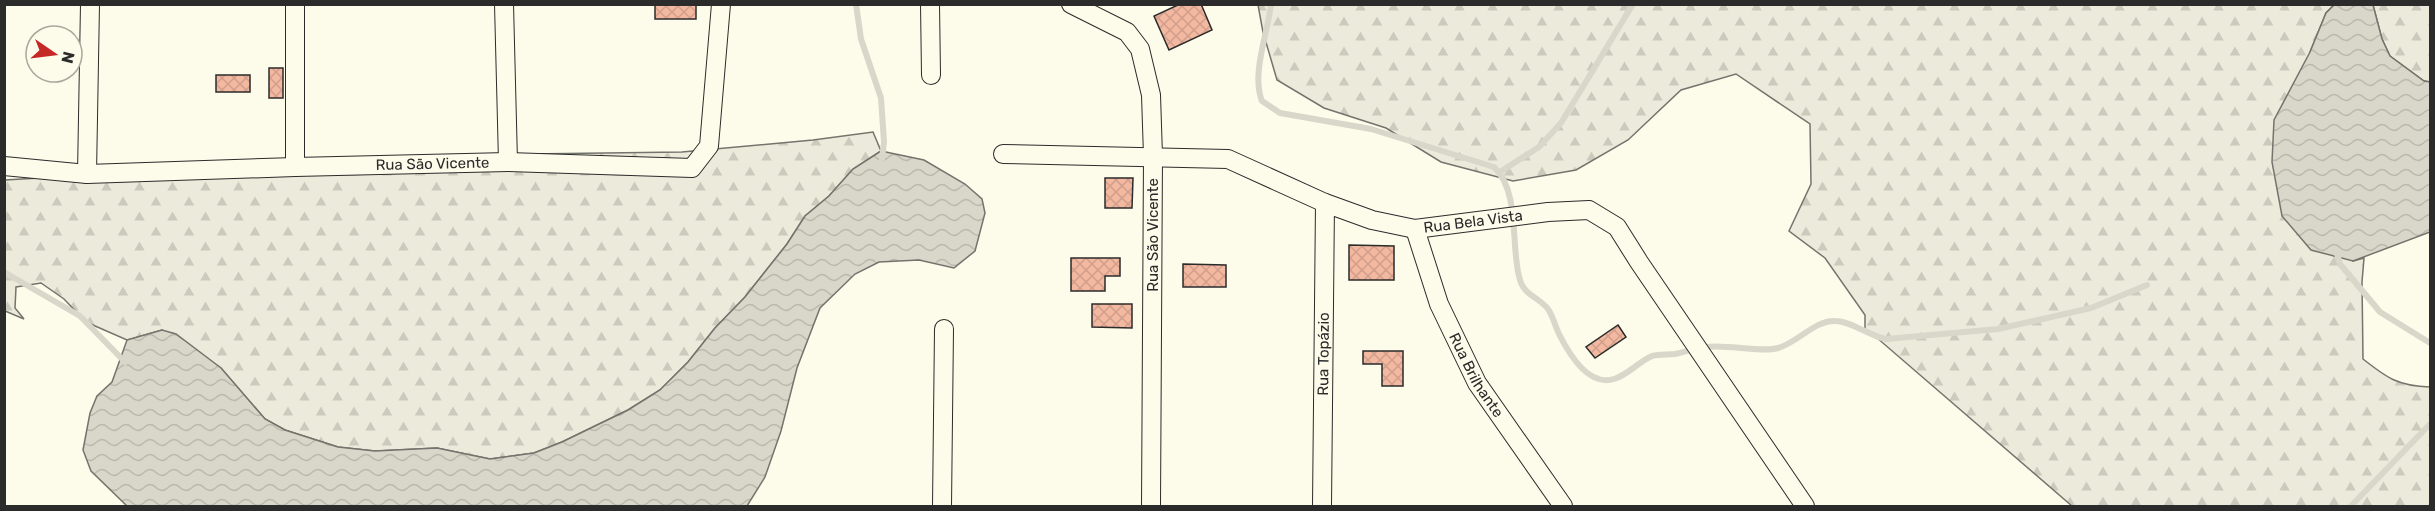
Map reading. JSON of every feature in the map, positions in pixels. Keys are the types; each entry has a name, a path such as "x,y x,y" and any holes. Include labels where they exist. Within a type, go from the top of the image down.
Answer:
{"street":[{"path":"87,174 90,4"},
{"path":"295,4 295,167"},
{"path":"504,4 508,162"},
{"name":"Rua São Vicente","path":"4,166 87,174 508,162 692,168 709,146 721,4"},
{"path":"930,4 931,75"},
{"name":"Rua São Vicente","path":"1071,4 1127,32 1140,50 1151,95 1153,156 1150,507"},
{"name":"Rua Bela Vista","path":"1003,154 1228,159 1325,203 1372,220 1415,229 1548,212 1589,210 1617,227 1638,262 1805,507"},
{"name":"Rua Topázio","path":"1321,506 1325,203"},
{"name":"Rua Brilhante","path":"1415,229 1439,304 1477,383 1563,507"},
{"path":"942,507 944,329"}],"green space":[{"path":"1258,5 2334,5 2326,13 2310,52 2353,261 2364,258 2363,359 2401,383 2430,387 2430,506 2072,506 1876,337 1865,331 1865,315 1825,258 1789,231 1811,184 1810,124 1736,74 1681,90 1628,140 1576,170 1513,181 1441,162 1386,128 1324,108 1277,80"},
{"path":"2373,5 2430,5 2430,82 2424,81 2390,56 2382,39"},
{"path":"873,132 881,151 853,169 829,196 805,216 787,244 745,297 660,390 628,410 534,453 490,459 437,448 375,451 338,447 285,430 265,419 221,368 162,330 127,340 86,322 64,299 41,283 16,287 15,308 24,319 5,311 5,180 438,155 682,152"}],"water":[{"path":"2334,5 2373,5 2382,39 2390,56 2424,81 2430,82 2430,232 2353,261 2311,250 2282,216 2272,162 2274,120 2310,52 2326,13"},
{"path":"881,151 924,160 965,184 982,199 985,213 975,251 954,268 919,260 879,262 855,274 820,308 797,368 781,431 765,477 747,506 127,506 91,471 83,450 90,413 97,396 112,382 127,340 162,330 176,334 221,368 265,419 285,430 338,447 375,451 437,448 490,459 534,453 562,442 628,410 660,390 745,297 787,244 805,216 829,196 853,169"}],"building":[{"path":"655,4 696,4 696,19 655,19"},
{"path":"1180,4 1201,4 1212,30 1169,50 1154,16"},
{"path":"269,68 283,68 283,98 269,98"},
{"path":"216,75 250,75 250,92 216,92"},
{"path":"1105,178 1133,178 1132,208 1105,208"},
{"path":"1349,245 1394,246 1394,280 1349,280"},
{"path":"1071,258 1120,258 1120,276 1105,276 1105,291 1071,291"},
{"path":"1183,264 1226,265 1226,287 1183,287"},
{"path":"1092,304 1132,304 1132,328 1092,327"},
{"path":"1618,325 1626,337 1595,358 1586,347"},
{"path":"1363,351 1403,351 1403,386 1382,386 1382,364 1363,364"}],"waterway":[{"path":"856,4 861,39 881,98 884,142 882,159"},
{"path":"1271,4 1259,66 1258,79 1262,101 1280,113 1371,129 1494,167 1508,191 1517,267 1522,285 1548,309 1568,351 1580,367 1596,378 1614,379 1652,356 1658,355 1715,346 1762,350 1778,348 1820,324 1835,321 1847,323 1886,339 1998,329 2091,308 2147,285"},
{"path":"1500,172 1539,147 1561,123 1633,4"},
{"path":"2336,250 2340,264 2380,312 2430,343"},
{"path":"4,272 80,316 125,362"},
{"path":"2351,506 2430,424"}]}
